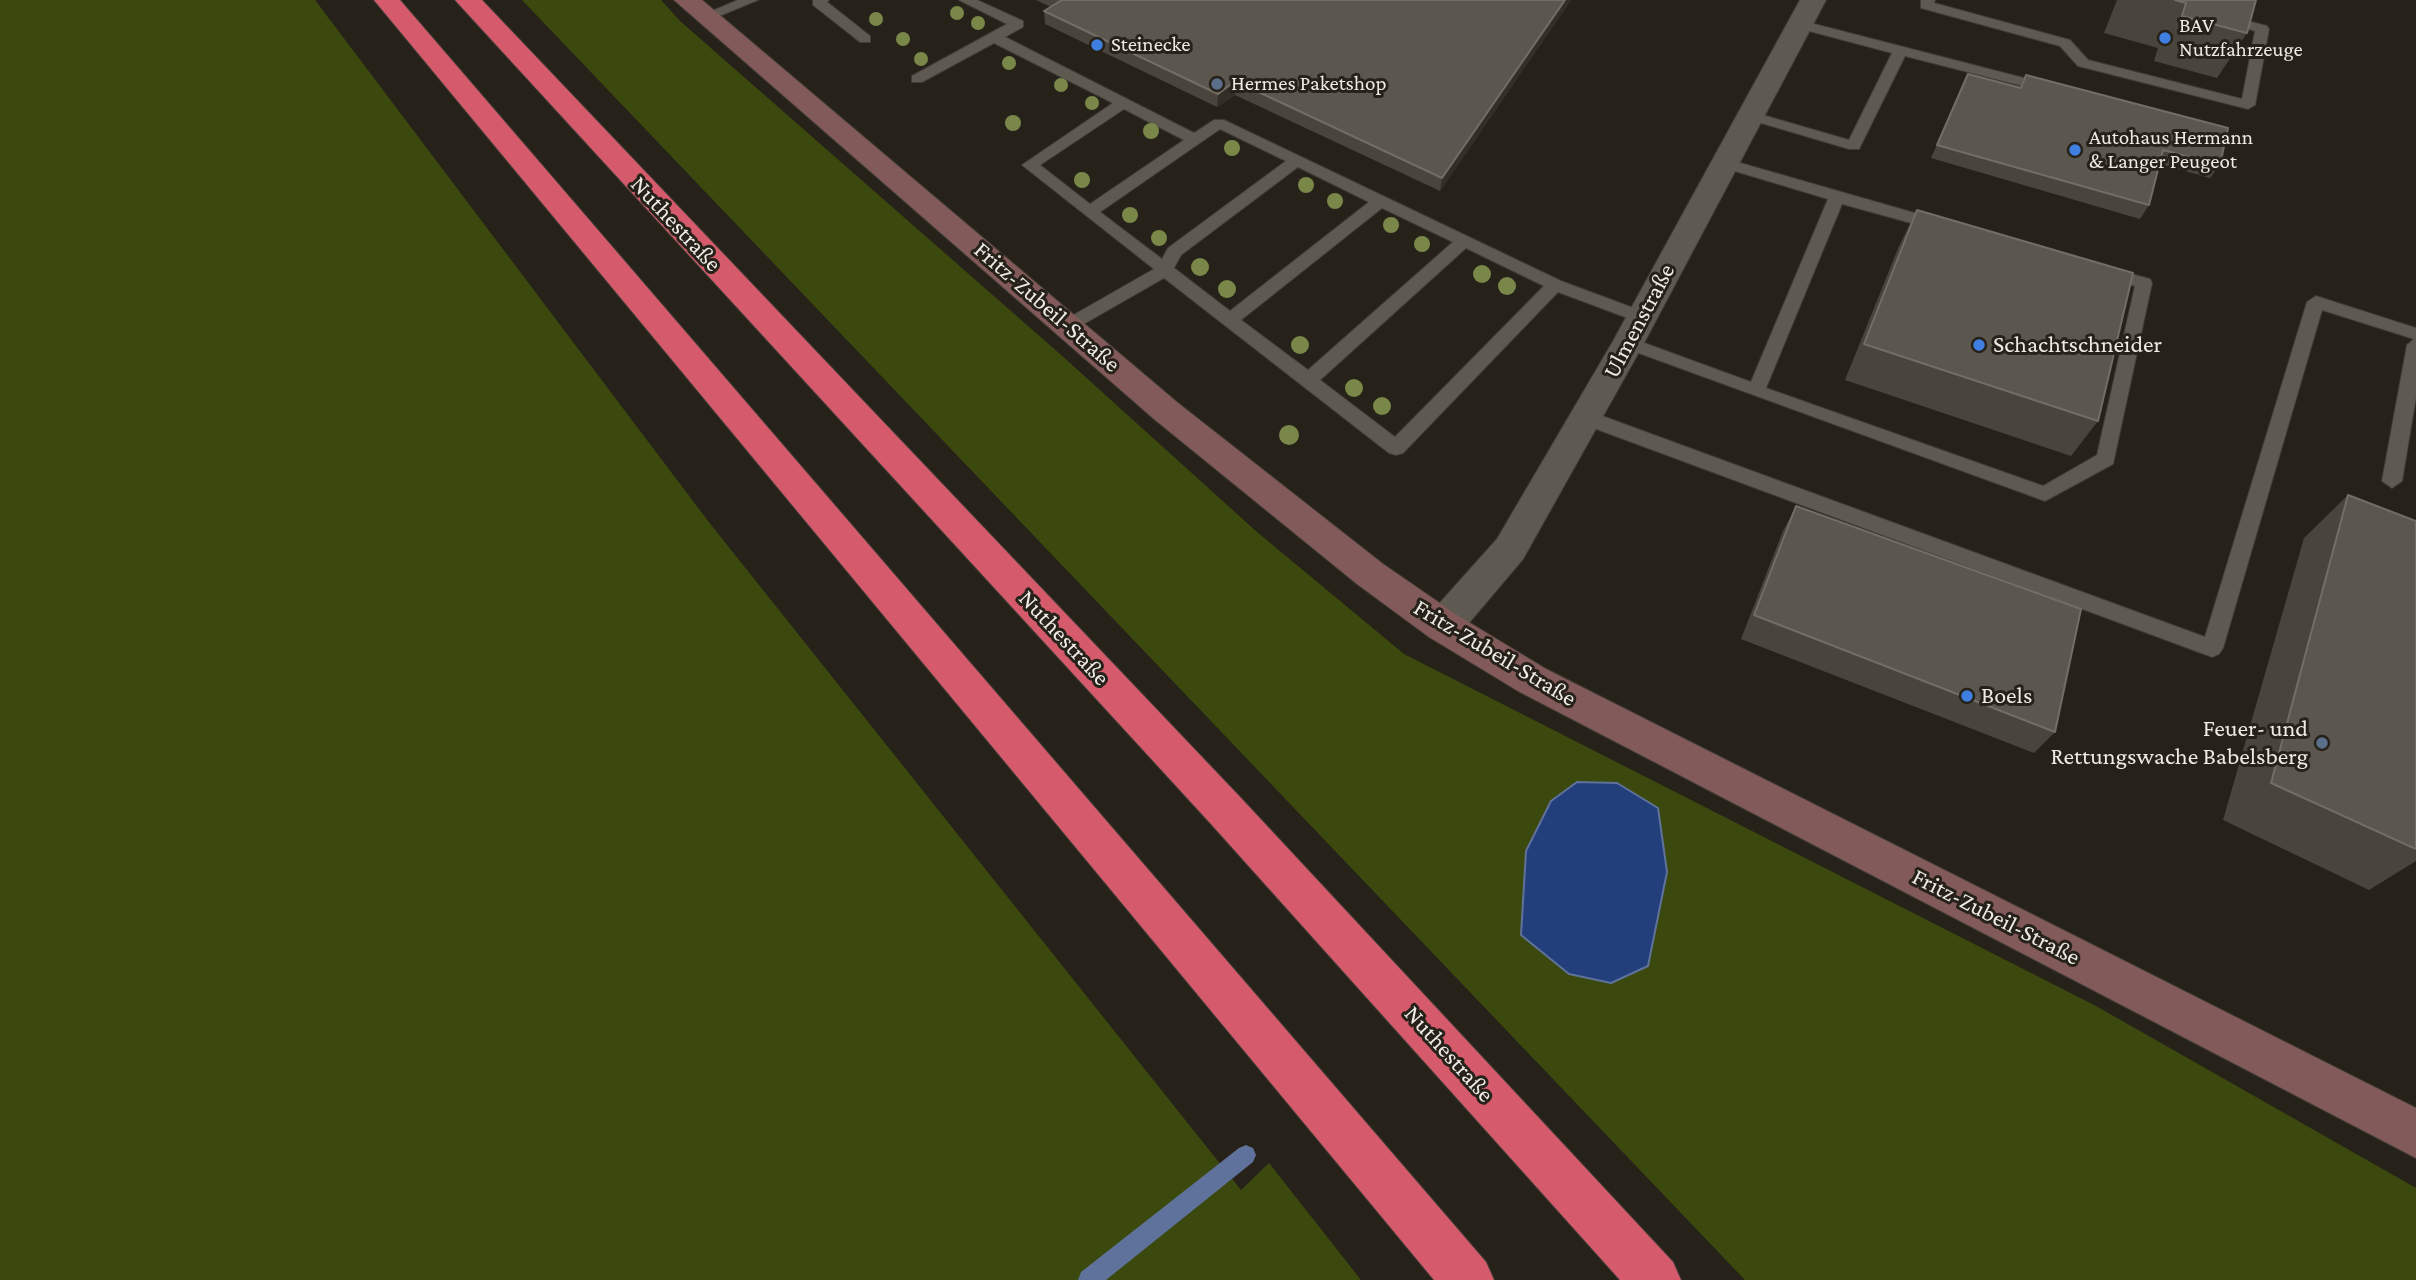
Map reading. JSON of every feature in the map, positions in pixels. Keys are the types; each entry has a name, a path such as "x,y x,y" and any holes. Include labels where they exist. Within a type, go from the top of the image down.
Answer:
{"highway":[{"path":"387,0 1468,1280"},
{"name":"Nuthestraße","path":"468,0 1216,801 1655,1280"}],"street":[{"name":"Fritz-Zubeil-Straße","path":"697,8 1166,411 1370,574 1443,626 1532,680 2416,1134"},
{"name":"Ulmenstraße","path":"1443,626 1510,549 1587,418 1806,12"}],"lane":[{"path":"697,8 751,0"},
{"path":"917,79 1018,24 966,0"},
{"path":"1928,0 1926,5 2065,43 2083,63 2248,105 2262,29 2211,16"},
{"path":"818,1 865,39"},
{"path":"1806,12 1900,51 2069,93"},
{"path":"995,37 1194,139"},
{"path":"1749,115 1854,146 1900,51"},
{"path":"1122,104 1030,165 1396,447 1555,285"},
{"path":"1089,212 1219,123 1555,285 1635,330 1756,391 2045,494 2106,458 2144,283 2090,268"},
{"path":"1069,325 1165,270 1174,252 1297,160"},
{"path":"1723,163 1957,230"},
{"path":"1756,391 1837,197"},
{"path":"1230,320 1380,201"},
{"path":"1308,380 1464,241"},
{"path":"1587,418 2212,648 2316,302 2416,334"},
{"path":"2392,481 2416,345"}],"green space":[{"path":"0,0 315,0 708,521 1241,1190 1269,1163 1361,1280 0,1280"},
{"path":"522,0 661,0 680,21 1060,354 1257,532 1404,654 2096,1006 2416,1188 2416,1280 1745,1280"}],"water":[{"path":"1577,782 1617,783 1658,808 1667,872 1648,966 1611,983 1569,974 1521,935 1526,851 1551,801"}],"building":[{"path":"1062,0 1565,0 1442,178 1235,81 1218,94 1044,11"},
{"path":"2175,0 2256,0 2247,33 2182,16 2186,3"},
{"name":"Autohaus Hermann & Langer Peugeot","path":"1968,74 2021,88 2026,75 2228,128 2220,165 2163,150 2149,205 1937,145"},
{"name":"Schachtschneider","path":"1917,210 2133,273 2098,421 1864,344"},
{"name":"Feuer- und Rettungswache Babelsberg","path":"2348,495 2416,521 2416,849 2271,783"},
{"name":"Boels","path":"1796,506 2081,609 2055,732 1754,615"}],"waterway":[{"path":"1089,1280 1246,1155"}],"place":[{"name":"BAV Nutzfahrzeuge","path":"2165,38"},
{"name":"Steinecke","path":"1097,45"},
{"name":"Hermes Paketshop","path":"1217,84"},
{"name":"Autohaus Hermann & Langer Peugeot","path":"2075,150"},
{"name":"Schachtschneider","path":"1979,345"},
{"name":"Boels","path":"1967,696"},
{"name":"Feuer- und Rettungswache Babelsberg","path":"2322,743"}]}
